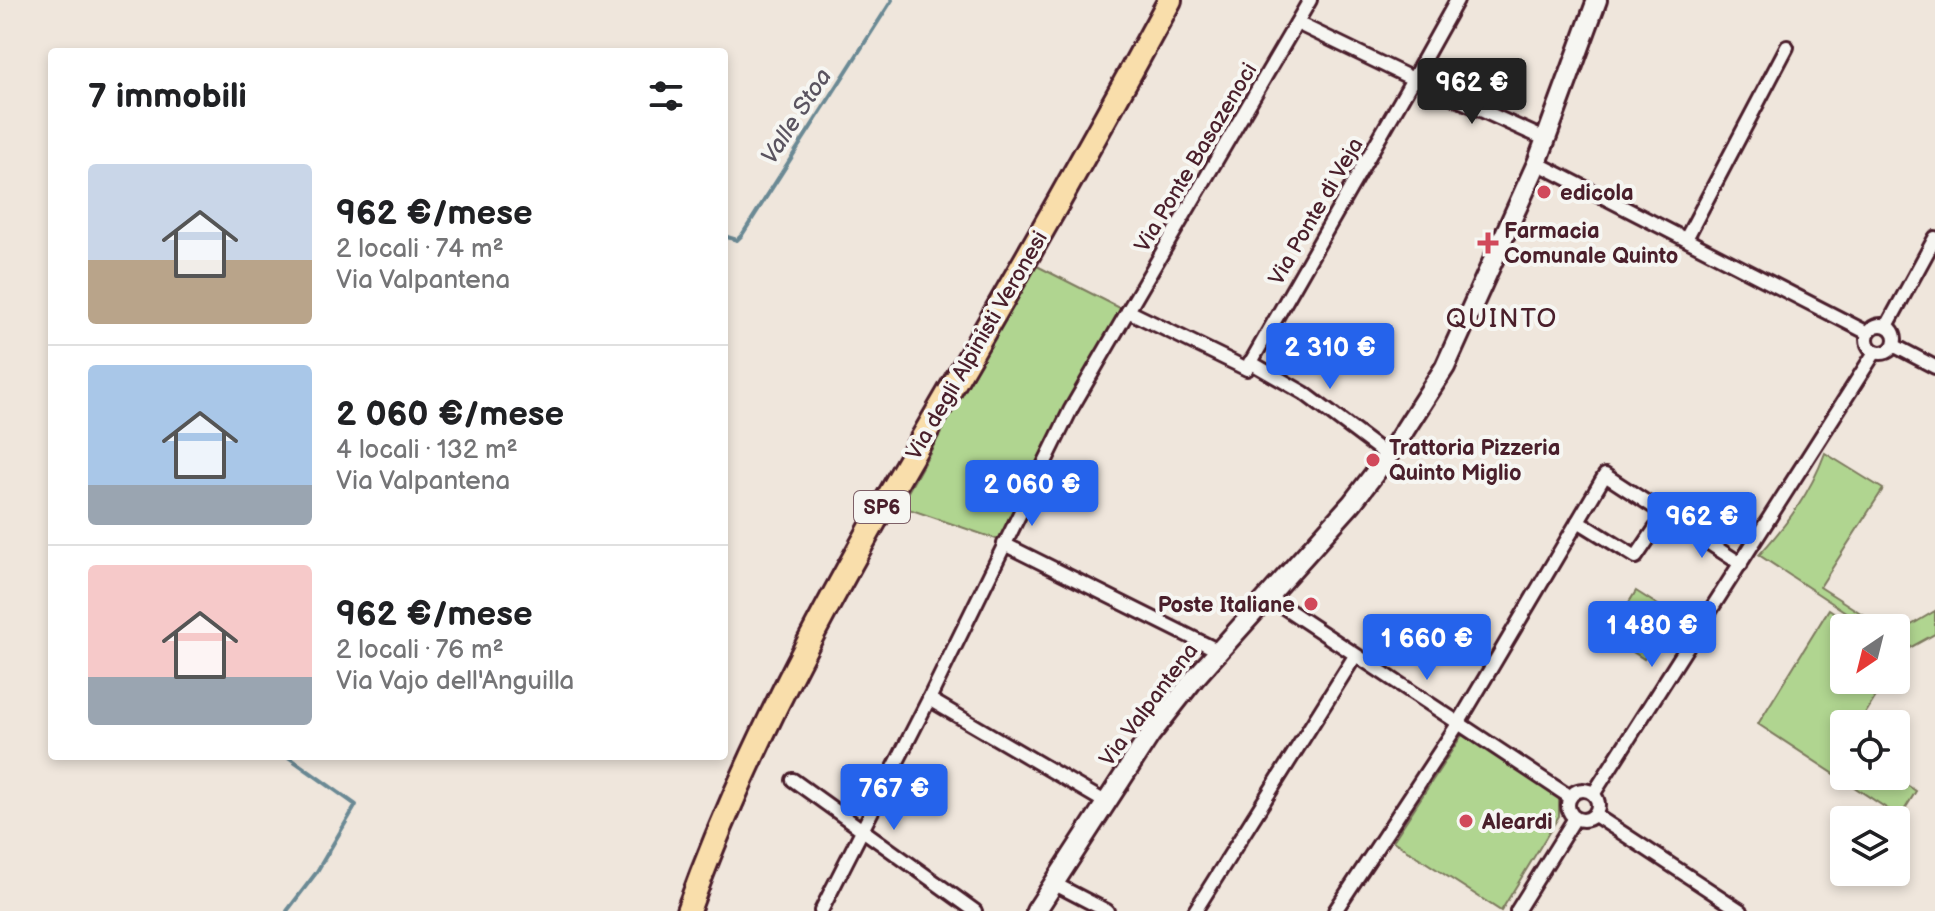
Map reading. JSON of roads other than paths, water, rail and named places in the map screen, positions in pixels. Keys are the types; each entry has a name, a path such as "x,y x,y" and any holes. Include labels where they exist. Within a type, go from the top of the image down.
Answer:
{"highway":[{"name":"Via degli Alpinisti Veronesi","path":"688,911 765,729 834,591 1023,266 1170,0"}],"street":[{"path":"1310,0 1297,23 1547,140"},
{"name":"Via Ponte di Veja","path":"1250,362 1457,0"},
{"name":"Via Valpantena","path":"1036,911 1150,735 1219,651 1352,503 1388,456 1445,367 1547,140 1597,0"},
{"name":"Via Ponte Basazenoci","path":"1128,311 1297,23"},
{"path":"1687,237 1787,47"},
{"path":"1537,163 1687,237 1868,333"},
{"path":"1887,326 1935,238"},
{"path":"821,911 979,602 1071,409 1128,311 1247,369 1250,362 1304,393 1388,456"},
{"path":"1868,333 1879,325 1887,326 1896,336 1895,346"},
{"path":"1868,333 1868,346 1875,352 1884,353 1895,346"},
{"path":"1895,346 1935,367"},
{"path":"1594,793 1875,352"},
{"path":"1335,911 1458,724 1605,475 1741,564"},
{"path":"1578,521 1636,557 1651,534 1654,516 1649,503"},
{"path":"1651,534 1662,527 1681,526"},
{"path":"1004,544 1219,651"},
{"path":"1267,596 1570,797"},
{"path":"1195,911 1355,656"},
{"name":"Via Valpantena","path":"929,699 1105,802"},
{"path":"793,780 975,911"},
{"path":"1575,818 1568,806 1570,797 1581,789 1594,793"},
{"path":"1575,818 1588,820 1595,815 1599,806 1594,793"},
{"path":"1595,815 1741,911"},
{"path":"1517,911 1575,818"},
{"path":"1053,883 1107,911"}],"waterway":[{"name":"Valle Stoa","path":"728,237 737,240 742,235 892,0"},
{"name":"Valle Stoa","path":"287,911 316,873 356,805 293,760"}],"place":[{"name":"edicola","path":"1544,192"},
{"name":"Farmacia Comunale Quinto","path":"1488,243"},
{"name":"Trattoria Pizzeria Quinto Miglio","path":"1373,460"},
{"name":"Poste Italiane","path":"1311,604"},
{"name":"Aleardi","path":"1466,821"}],"district":[{"name":"QUINTO","path":"1502,318"}]}
